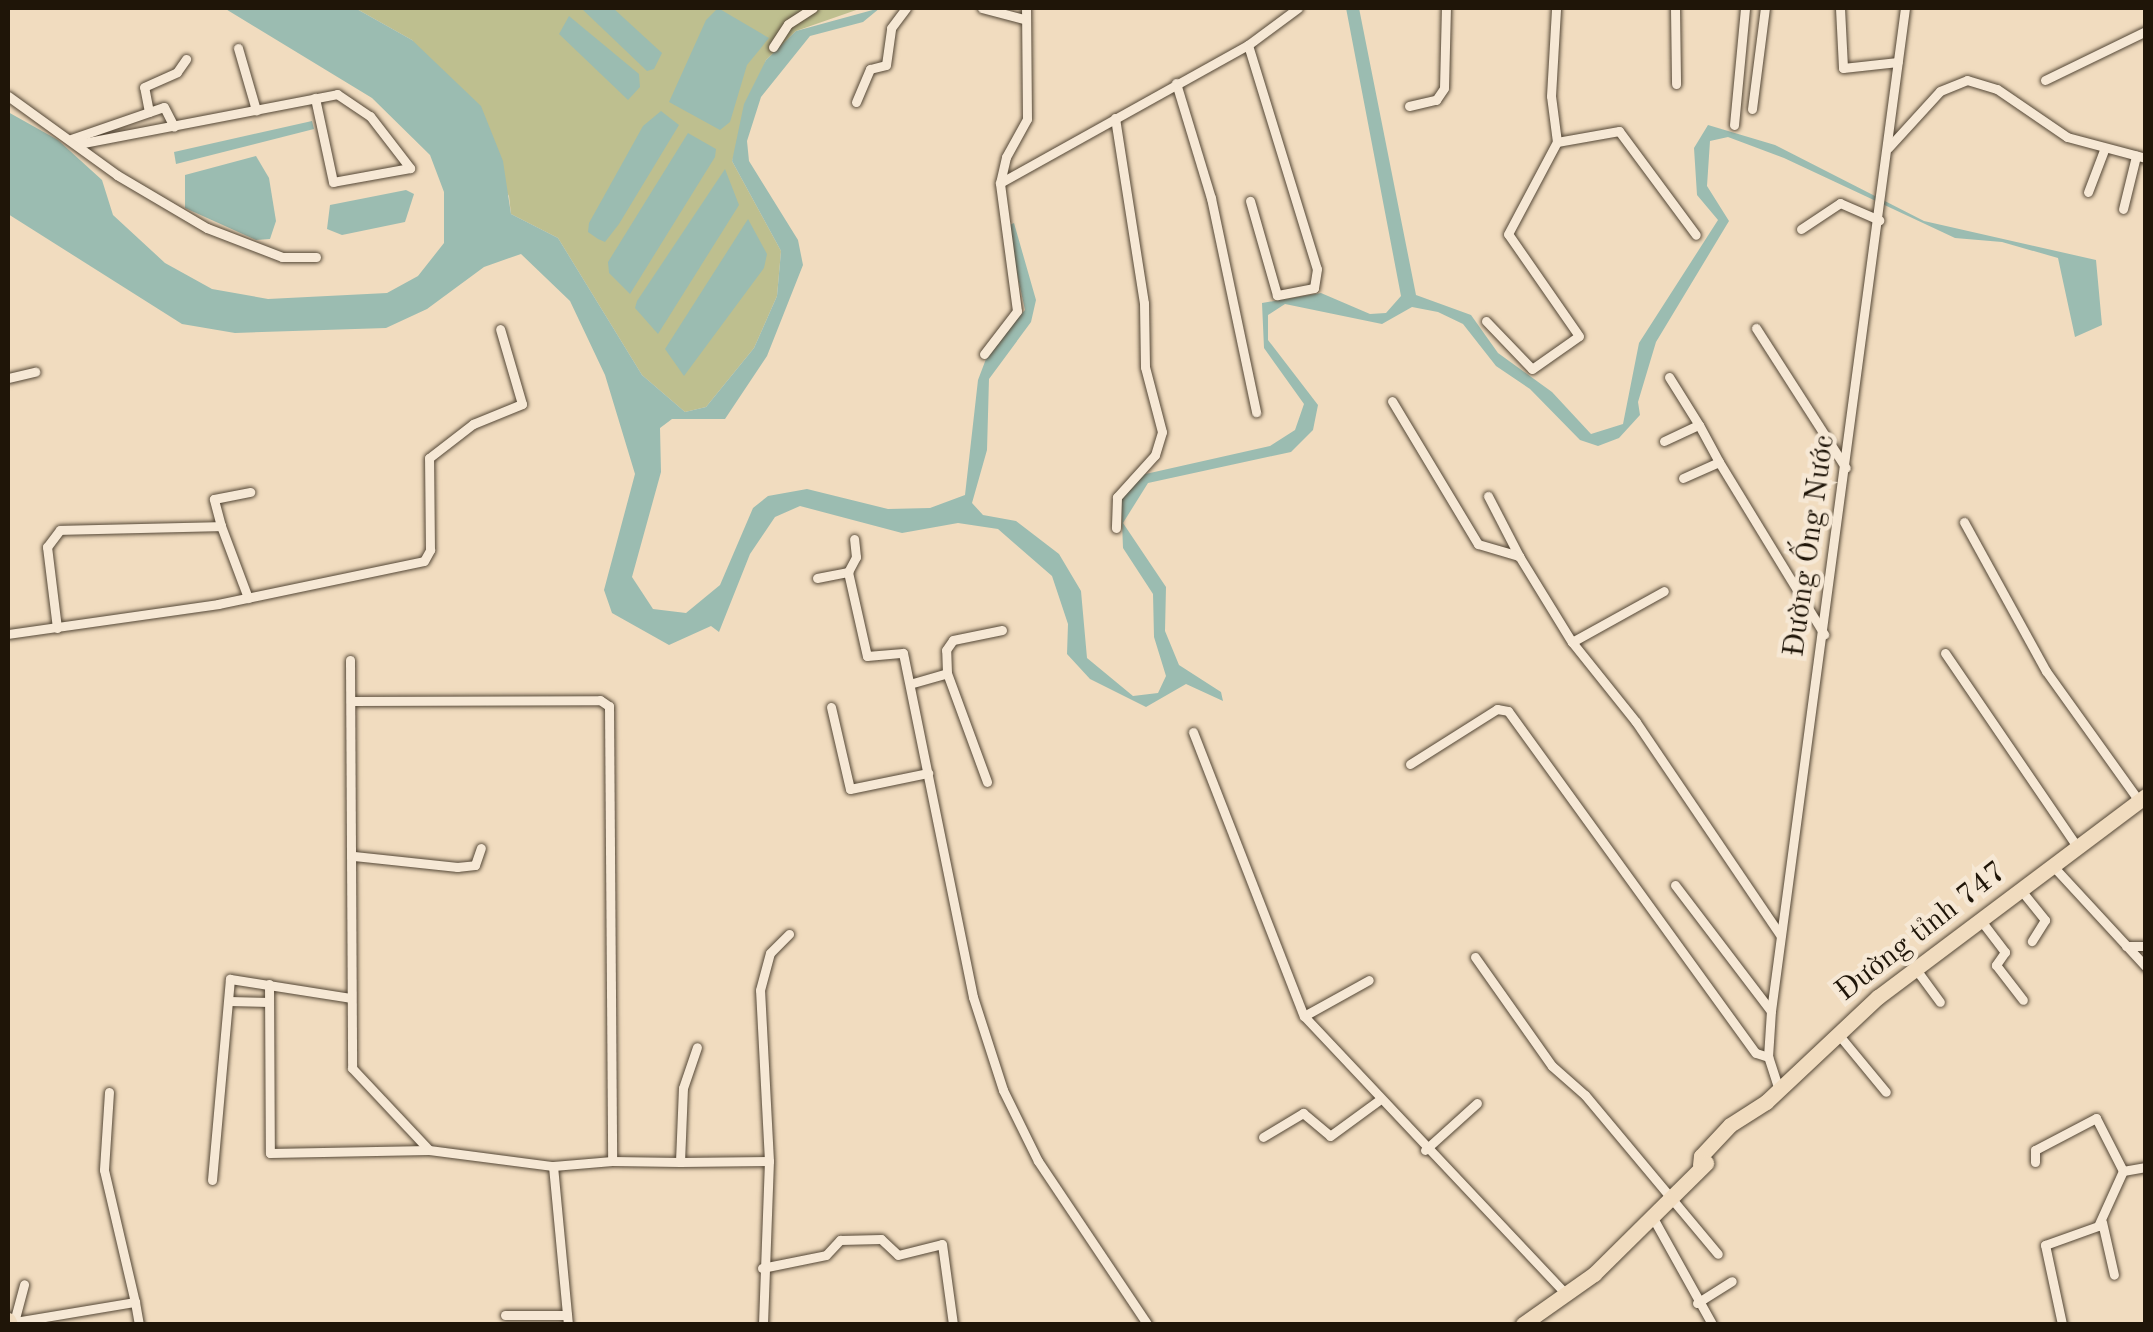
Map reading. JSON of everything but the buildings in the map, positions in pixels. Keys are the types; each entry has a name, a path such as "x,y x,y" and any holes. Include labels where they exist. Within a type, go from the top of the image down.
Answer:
{"main road":[{"name":"Đường tỉnh 747","path":"1523,1324 1568,1296 1653,1218 1730,1125 1741,1123 1914,968 2142,799"}],"street":[{"path":"773,47 788,24 813,8"},
{"path":"856,102 870,69 886,65 892,28 906,8"},
{"path":"982,8 1024,19"},
{"path":"984,354 1017,311 1000,183 1006,157 1028,119 1026,8"},
{"path":"1000,183 1026,174 1115,118 1248,46 1298,8"},
{"path":"1409,106 1436,100 1444,88 1446,8"},
{"path":"1486,321 1532,369 1580,336 1508,234 1557,142 1551,96 1556,8"},
{"path":"1675,8 1676,84"},
{"path":"1734,125 1745,8"},
{"path":"1752,109 1765,8"},
{"path":"1840,8 1843,68 1898,62"},
{"name":"Đường Ống Nước","path":"1779,1090 1768,1058 1771,1011 1905,8"},
{"path":"2044,80 2146,31"},
{"path":"1248,46 1320,284 1277,295 1250,201"},
{"path":"238,48 256,110"},
{"path":"149,112 144,87 177,72 186,59"},
{"path":"246,78 262,78"},
{"path":"1888,148 1940,91 1968,80 1996,89 2048,126 2104,150 2141,157 2123,209"},
{"path":"1176,83 1211,198 1256,412"},
{"path":"74,141 174,127 315,98 337,94 356,104 410,168 333,182 315,98"},
{"path":"8,96 207,228 282,257 316,257"},
{"path":"74,141 164,107 174,127"},
{"path":"1115,118 1144,304 1145,367 1162,432 1155,455 1117,497 1116,528"},
{"path":"1557,142 1620,130 1696,235"},
{"path":"2088,192 2104,150"},
{"path":"1801,229 1840,203 1879,214"},
{"path":"1756,328 1846,468"},
{"path":"8,634 358,579 428,557 429,458 473,424 522,404 500,329"},
{"path":"8,378 34,372"},
{"path":"1669,377 1824,634"},
{"path":"1392,401 1478,544 1520,556"},
{"path":"1664,442 1699,425"},
{"path":"1683,478 1719,462"},
{"path":"248,598 214,500 250,492"},
{"path":"1488,496 1572,642 1630,714 1780,935"},
{"path":"1964,522 2046,671 2142,799"},
{"path":"57,628 47,547 60,530 221,526"},
{"path":"854,539 856,557 848,572 864,653 899,651 912,683 972,997 1003,1090 1038,1161 1147,1324"},
{"path":"817,578 848,572"},
{"path":"1572,642 1664,591"},
{"path":"986,782 947,672 946,650 953,640 1002,630"},
{"path":"1945,653 2078,848"},
{"path":"350,660 354,1074 429,1150"},
{"path":"912,683 947,672"},
{"path":"351,700 600,700 609,706 612,1161"},
{"path":"831,707 850,789 928,773"},
{"path":"1410,764 1496,709 1508,711 1756,1053 1768,1058"},
{"path":"1193,732 1304,1016 1378,1101 1568,1296"},
{"path":"354,856 457,867 475,865 481,848"},
{"path":"2052,865 2146,967"},
{"path":"1675,885 1771,1011"},
{"path":"2020,889 2045,920 2032,942"},
{"path":"1979,918 2004,952 1996,966 2023,1000"},
{"path":"762,1324 769,1161 760,990 770,953 789,934"},
{"path":"2126,946 2146,946"},
{"path":"1474,957 1552,1066 1671,1196 1718,1254"},
{"path":"1914,968 1940,1002"},
{"path":"212,1180 230,979 351,998"},
{"path":"1304,1016 1370,980"},
{"path":"269,984 270,1154 429,1150 553,1166 612,1161 769,1161"},
{"path":"228,998 269,1002"},
{"path":"1838,1034 1886,1092"},
{"path":"680,1162 683,1088 697,1047"},
{"path":"109,1092 104,1170 139,1324"},
{"path":"1263,1137 1303,1113 1330,1136 1378,1101"},
{"path":"1425,1150 1477,1103"},
{"path":"2034,1162 2035,1150 2096,1118 2123,1170 2102,1222 2114,1275"},
{"path":"505,1316 568,1320 553,1166"},
{"path":"2123,1170 2146,1167"},
{"path":"1653,1218 1696,1303 1712,1324"},
{"path":"2062,1324 2045,1245 2102,1222"},
{"path":"762,1268 826,1255 840,1240 880,1239 898,1254 942,1244 954,1324"},
{"path":"1696,1303 1732,1281"},
{"path":"24,1284 10,1322 136,1302"}],"green space":[{"path":"355,8 862,8 796,31 766,60 732,161 781,251 777,296 754,348 706,407 685,412 642,375 558,238 511,214 509,196 412,40"}],"water":[{"path":"224,8 355,8 412,40 481,106 503,161 511,214 558,238 642,375 685,412 706,407 754,348 777,296 781,251 732,161 744,104 766,60 796,31 880,8 863,22 810,36 761,97 747,141 749,161 798,240 803,265 767,356 725,419 672,419 660,428 661,472 632,577 653,609 686,613 720,585 753,508 768,496 807,489 888,509 930,508 965,495 978,380 989,351 1025,310 1007,226 1014,223 1036,300 1031,322 989,379 987,450 972,503 983,515 1016,521 1059,554 1081,591 1087,658 1133,696 1158,693 1166,676 1154,637 1153,594 1123,548 1121,497 1141,475 1270,446 1295,430 1304,404 1264,348 1262,303 1321,293 1370,314 1386,313 1401,296 1346,8 1359,8 1416,295 1471,315 1498,353 1552,392 1591,434 1623,424 1639,343 1718,220 1697,195 1694,148 1708,125 1775,145 1924,221 2096,260 2102,325 2075,337 2058,258 2002,242 1955,238 1784,158 1728,137 1710,141 1707,186 1729,221 1656,342 1638,402 1640,415 1619,438 1598,446 1580,440 1530,389 1496,366 1463,324 1438,312 1412,307 1382,324 1285,304 1268,315 1268,340 1318,405 1313,430 1291,452 1148,483 1123,523 1166,587 1165,631 1179,665 1221,692 1223,701 1186,684 1146,707 1090,679 1067,654 1068,624 1052,576 998,529 958,523 902,533 800,506 775,517 750,554 719,632 711,626 669,645 612,613 604,590 635,474 605,375 570,301 521,254 484,267 427,309 386,328 235,333 182,324 8,214 8,112 58,140 102,180 113,215 165,263 212,289 268,299 387,293 418,276 444,243 444,192 430,155 372,98"},
{"path":"613,8 662,53 654,69 647,71 582,9"},
{"path":"718,8 769,38 747,65 730,122 720,130 669,102 706,20"},
{"path":"569,16 639,74 640,87 628,100 559,34"},
{"path":"661,111 679,125 619,224 605,242 598,239 588,232 589,223 643,126"},
{"path":"312,121 314,129 176,164 174,152"},
{"path":"688,133 716,149 715,157 630,294 609,273 608,262"},
{"path":"256,156 269,178 276,221 270,239 256,240 185,208 185,175"},
{"path":"725,169 739,205 658,334 635,308 637,301"},
{"path":"406,190 414,194 405,222 342,235 327,229 330,205"},
{"path":"748,219 767,254 764,268 684,376 665,349"}]}
